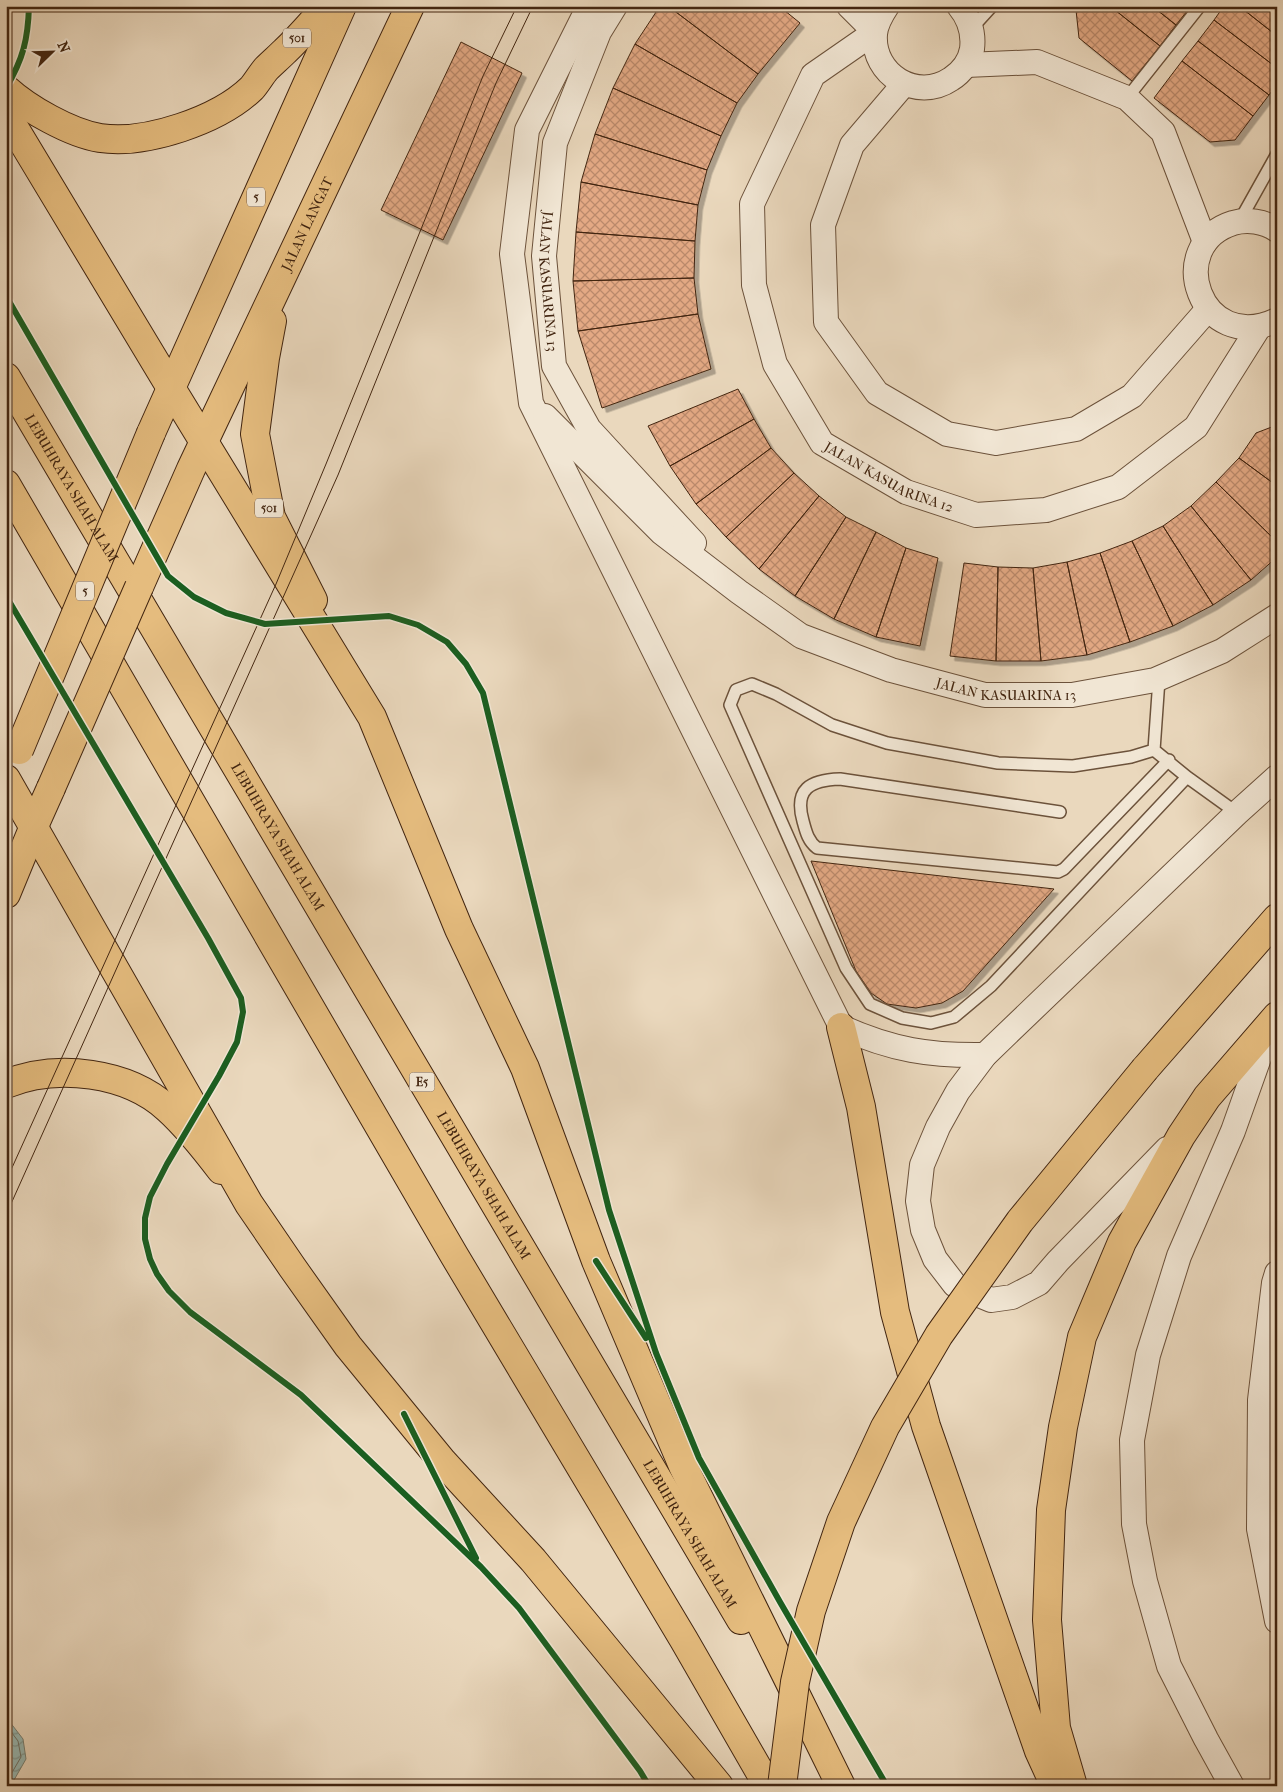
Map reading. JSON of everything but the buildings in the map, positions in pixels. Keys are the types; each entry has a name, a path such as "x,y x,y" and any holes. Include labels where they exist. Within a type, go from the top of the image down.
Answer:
{"highway":[{"name":"501","path":"6,89 22,103 69,128 100,138 128,138 168,132 216,114 252,88 266,69 327,6"},
{"name":"5","path":"6,780 151,432 342,6"},
{"name":"JALAN LANGAT","path":"6,894 190,469 410,6"},
{"path":"6,114 372,717 459,929 525,1068 596,1261 683,1466 840,1786"},
{"name":"501","path":"281,278 265,358 255,434 271,517 372,717"},
{"name":"LEBUHRAYA SHAH ALAM","path":"6,377 840,1786"},
{"path":"6,484 448,1246 684,1640 768,1786"},
{"path":"6,780 249,1204 292,1268 348,1346 443,1462 533,1560 719,1786"},
{"path":"782,1786 795,1682 811,1611 841,1522 885,1427 939,1335 1020,1221 1145,1069 1277,918"},
{"path":"1073,1786 1056,1728 1047,1620 1051,1510 1063,1427 1082,1337 1122,1242 1181,1136 1207,1097 1275,1018"},
{"path":"841,1027 862,1107 895,1312 926,1426 1039,1751 1055,1786"},
{"path":"6,1084 17,1080 53,1074 84,1074 114,1080 142,1090 168,1109 202,1146 249,1204"}],"street":[{"path":"589,6 527,130 512,254 531,403 841,1027 868,1039 926,1054 985,1055"},
{"name":"JALAN KASUARINA 13","path":"615,6 599,32 555,143 544,256 554,366 589,429 739,592"},
{"path":"849,6 875,32"},
{"path":"887,6 879,18 875,32 875,48 881,63 891,75 904,84 918,88 932,88 945,83 957,76 966,65 971,53 972,28 959,6"},
{"name":"JALAN KASUARINA 12","path":"875,32 813,75 752,204 754,286 775,364 822,443 906,492 976,514 1046,510 1118,487 1196,427 1268,323"},
{"path":"966,65 1037,62 1127,98 1164,132 1205,242"},
{"path":"904,84 852,145 823,225 826,322 877,393 947,434 996,443 1076,429 1132,396 1208,310"},
{"path":"1268,323 1245,328 1231,325 1219,319 1208,310 1199,294 1195,276 1197,258 1205,242 1214,233 1226,226 1239,222 1255,221 1270,225 1277,230"},
{"name":"JALAN KASUARINA 13","path":"531,403 662,533 739,592 801,636 891,670 985,695 1072,694 1159,679 1222,651 1277,616"},
{"path":"1181,1136 1058,1261 1039,1283 1012,1297 991,1300 955,1285 935,1258 923,1230 918,1201 922,1165 938,1127 958,1091 985,1055 1237,813 1277,777"},
{"path":"1232,1786 1206,1739 1169,1666 1166,1656 1145,1581 1134,1524 1132,1440 1148,1355 1179,1256 1233,1131 1275,1018"},
{"path":"1277,1274 1274,1284 1260,1400 1259,1529 1277,1621"}],"lane":[{"path":"972,28 992,6"},
{"path":"1127,98 1200,6"},
{"path":"1239,222 1277,154"},
{"path":"1154,750 1159,679"},
{"path":"1154,750 1131,757 1073,766 998,763 888,743 832,725 776,694 752,684 736,690 730,705 846,968 870,1004 902,1018 931,1023 954,1017 991,986 1187,777"},
{"path":"1154,750 1169,760 1187,777 1237,813"},
{"path":"1060,812 840,779 826,779 815,783 799,799 806,833 812,844 817,848 1058,872 1064,869 1169,760"}],"water":[{"path":"6,1717 23,1739 26,1759 14,1780 6,1786"}],"tram line":[{"path":"6,1181 276,584 483,76 517,6"},
{"path":"6,1215 338,475 496,83 533,6"}],"cycle path":[{"path":"6,88 17,68 23,49 29,6"},
{"path":"6,296 168,576 194,597 226,613 265,624 389,616 418,625 447,642 466,664 483,693 609,1210 656,1353 699,1458 887,1786"},
{"path":"6,596 208,938 241,998 243,1012 237,1042 150,1197 145,1218 145,1239 150,1259 157,1274 169,1291 190,1312 301,1395 481,1567 519,1608 640,1771 649,1786"},
{"path":"596,1261 646,1338"},
{"path":"404,1414 476,1558"}]}
